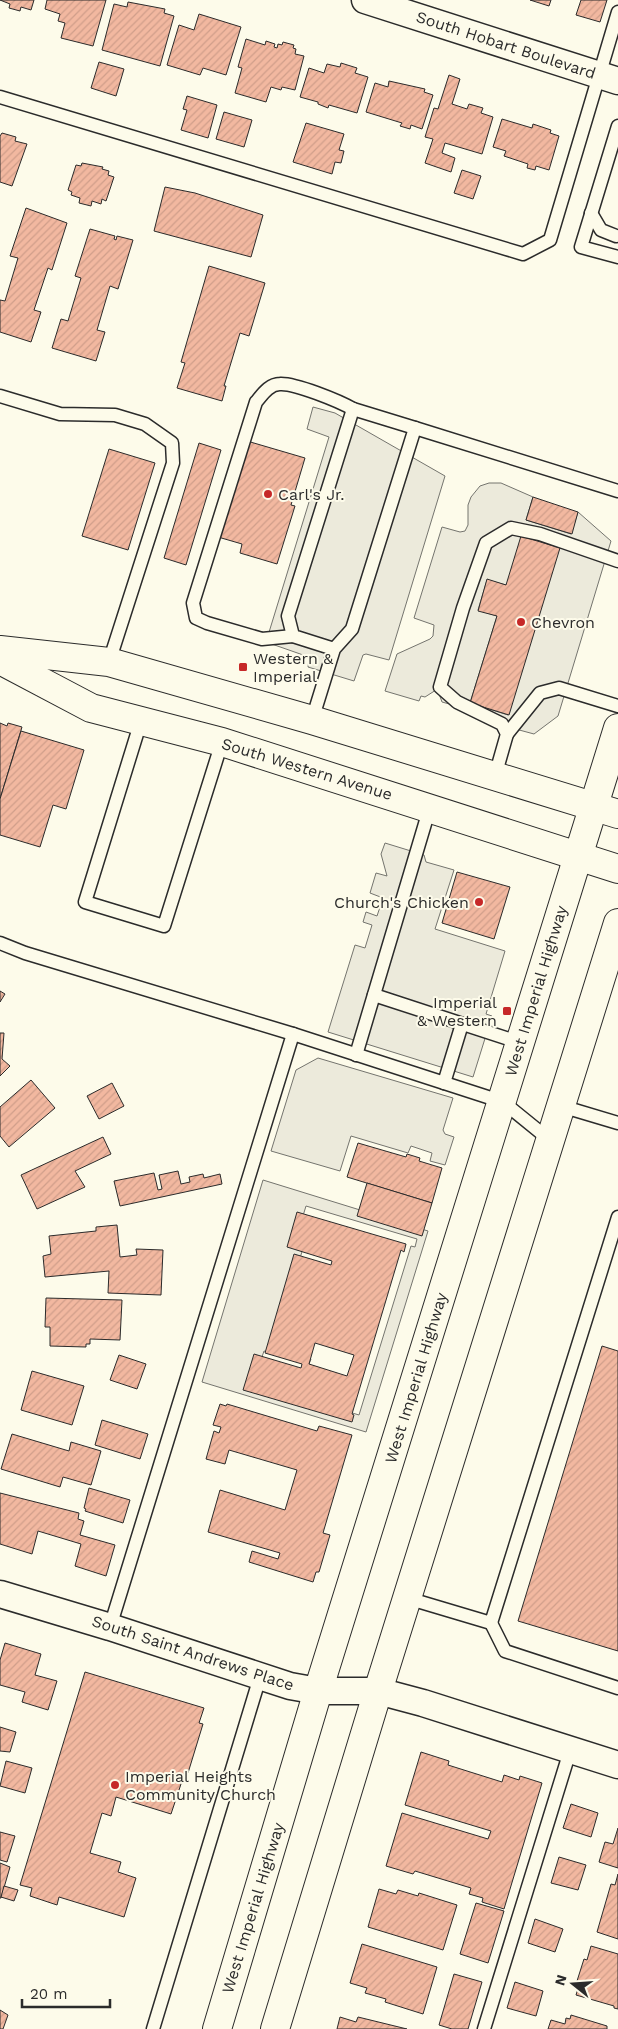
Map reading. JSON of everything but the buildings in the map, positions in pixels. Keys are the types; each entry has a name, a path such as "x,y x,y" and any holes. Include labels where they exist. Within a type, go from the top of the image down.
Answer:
{"main road":[{"path":"0,650 109,662 312,720 606,810"},
{"name":"South Western Avenue","path":"0,660 91,708 222,742 430,807 618,869"},
{"name":"West Imperial Highway","path":"217,2029 318,1691 503,1102 578,856 606,810 618,728"},
{"path":"275,2029 378,1691 618,923"}],"street":[{"name":"South Hobart Boulevard","path":"366,0 421,8 608,78"},
{"name":"South Saint Andrews Place","path":"0,1594 110,1626 290,1686 318,1691 378,1691 423,1703 618,1765"}],"lane":[{"path":"0,97 523,254 550,240 608,78 618,12"},
{"path":"618,126 613,162 591,213 581,246 618,257"},
{"path":"591,213 602,230 616,236"},
{"path":"334,649 293,636 262,639 206,623 196,618 193,603 256,402 267,389 279,384 334,399 353,409 618,491"},
{"path":"0,396 60,414 122,418 145,424 172,442 173,463 109,662"},
{"path":"293,636 288,616 353,409"},
{"path":"312,720 334,649 352,629 415,428"},
{"path":"507,734 502,724 457,702 440,687 463,608 486,543 511,528 540,534 618,561"},
{"path":"495,776 507,734 540,693 559,688 618,706"},
{"path":"141,721 84,902 164,926 222,742"},
{"path":"356,1055 430,807"},
{"path":"0,943 35,956 293,1034 503,1102 551,1141"},
{"path":"374,996 521,1043"},
{"path":"444,1083 462,1024"},
{"path":"110,1626 293,1034"},
{"path":"561,1106 618,1123"},
{"path":"618,1217 491,1623 505,1651 618,1688"},
{"path":"407,1598 491,1623"},
{"path":"153,2029 260,1677"},
{"path":"484,2029 570,1751"}],"shaded area":[{"path":"313,407 335,413 445,476 389,660 366,654 363,655 354,681 308,667 309,659 306,656 266,642 329,437 307,429"},
{"path":"489,483 501,483 533,497 526,520 571,534 578,512 611,541 558,716 534,734 486,721 486,714 442,702 436,690 425,697 421,696 419,701 385,691 397,654 433,636 434,625 414,618 442,527 460,532 465,531 468,525 468,505 471,497 480,486","holes":["487,580 506,585 508,715 470,703 497,616 478,610"]},
{"path":"385,843 424,855 426,862 454,870 435,929 505,951 486,1014 492,1016 473,1077 328,1032 355,945 365,948 372,925 363,922 366,912 377,916 383,898 370,893 376,873 387,876 381,854"},
{"path":"318,1058 453,1098 443,1130 445,1134 454,1137 445,1165 430,1161 432,1153 411,1146 408,1153 351,1136 340,1171 271,1151 296,1070"},
{"path":"263,1180 428,1231 366,1432 202,1382","holes":["306,1206 417,1239 415,1247 411,1246 359,1415 253,1383 264,1351 309,1364 311,1359 273,1347 304,1245 295,1242"]}],"place":[{"name":"Carl's Jr.","path":"268,494"},
{"name":"Chevron","path":"521,622"},
{"name":"Western & Imperial","path":"243,667"},
{"name":"Church's Chicken","path":"479,902"},
{"name":"Imperial & Western","path":"507,1011"},
{"name":"Imperial Heights Community Church","path":"115,1785"}]}
